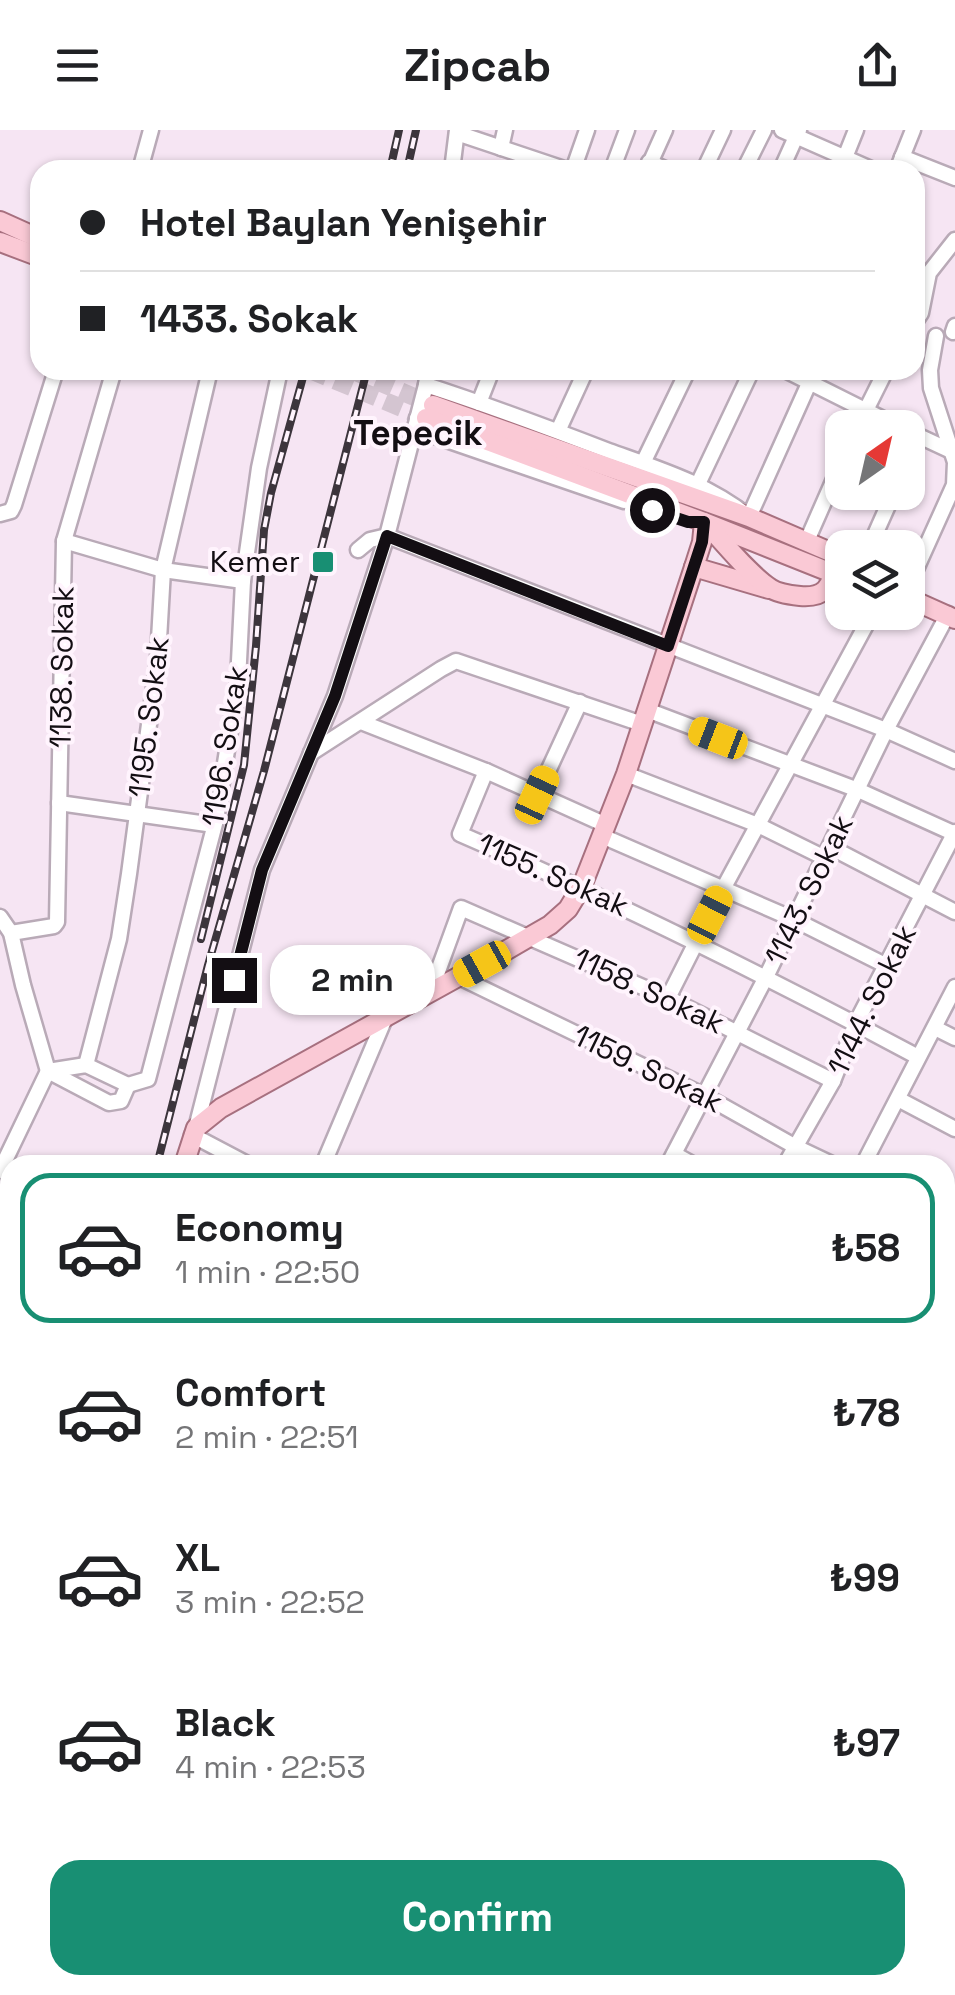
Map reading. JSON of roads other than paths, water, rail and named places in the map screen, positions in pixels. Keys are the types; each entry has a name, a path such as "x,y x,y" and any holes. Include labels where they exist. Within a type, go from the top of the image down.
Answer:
{"main road":[{"path":"0,220 30,223"},
{"path":"0,220 30,234"},
{"path":"0,242 30,254"},
{"path":"0,252 30,263"},
{"path":"426,414 749,517 825,550"},
{"path":"426,414 825,570"},
{"path":"187,1155 194,1132 221,1108 530,937 568,909 582,886 626,774 694,567 704,522"},
{"path":"704,522 772,590"},
{"path":"694,567 793,595 818,596 825,591"},
{"path":"925,597 953,613"},
{"path":"925,604 953,613"}],"street":[{"path":"143,160 151,130"},
{"path":"501,148 505,130"},
{"path":"574,160 586,130"},
{"path":"616,160 628,130"},
{"path":"651,160 665,130"},
{"path":"709,160 723,130"},
{"path":"749,160 764,130"},
{"path":"845,160 856,130"},
{"path":"902,160 913,130"},
{"path":"453,160 457,131 539,160"},
{"path":"784,160 792,132 837,160"},
{"path":"925,170 955,178"},
{"path":"925,292 929,272 955,240"},
{"path":"925,549 954,485 955,462 931,388 936,336"},
{"path":"0,514 11,511 14,505 53,380"},
{"name":"1138. Sokak","path":"11,933 54,926 57,922 64,541 111,380"},
{"name":"1195. Sokak","path":"86,1064 120,938 158,657 162,570 208,380"},
{"name":"1196. Sokak","path":"275,380 277,387"},
{"name":"1196. Sokak","path":"128,1085 148,1079 214,825 238,681 243,581 259,468 278,380"},
{"path":"232,1155 194,1132 262,870 335,696 387,536 409,450 426,414 427,380"},
{"path":"431,380 479,403 698,484 749,517 810,380"},
{"path":"479,403 488,380"},
{"path":"558,431 581,380"},
{"path":"643,463 679,380"},
{"path":"698,484 747,380"},
{"path":"818,380 865,410 881,380"},
{"path":"426,414 418,428 438,438 688,522 704,522"},
{"path":"409,450 419,438 438,438"},
{"path":"925,440 951,452"},
{"path":"806,542 825,499"},
{"path":"358,550 370,540 387,536 955,760"},
{"path":"64,541 162,570 243,581"},
{"name":"1143. Sokak","path":"673,1155 766,978 886,730 953,613"},
{"path":"668,998 863,630"},
{"path":"311,753 456,662 580,702 644,717 790,766 858,790 955,833"},
{"path":"537,795 580,702"},
{"path":"361,722 486,771 887,966"},
{"name":"1155. Sokak","path":"486,771 460,834 582,886 696,941 918,1057"},
{"path":"626,774 828,852 955,912"},
{"path":"59,803 214,825"},
{"name":"1144. Sokak","path":"791,1155 833,1081 856,1024 955,833"},
{"name":"1158. Sokak","path":"430,993 461,908 668,998 833,1081"},
{"path":"0,917 11,933 48,1070 8,1155"},
{"name":"1159. Sokak","path":"459,976 705,1096 813,1155"},
{"path":"868,1155 955,987"},
{"path":"327,1155 386,1016"},
{"path":"935,1028 955,1038"},
{"path":"86,1064 128,1085 121,1100 109,1103 48,1070 86,1064"},
{"path":"898,1099 955,1129"}],"tunnel":[{"path":"334,380 426,418"},
{"path":"374,380 433,405"}],"railway":[{"path":"392,160 399,130"},
{"path":"409,160 416,130"},
{"path":"201,939 244,765 264,530 302,380"},
{"path":"160,1155 364,380"}],"place":[{"name":"Kemer","path":"323,562"}],"district":[{"name":"Tepecik","path":"418,433"}]}
